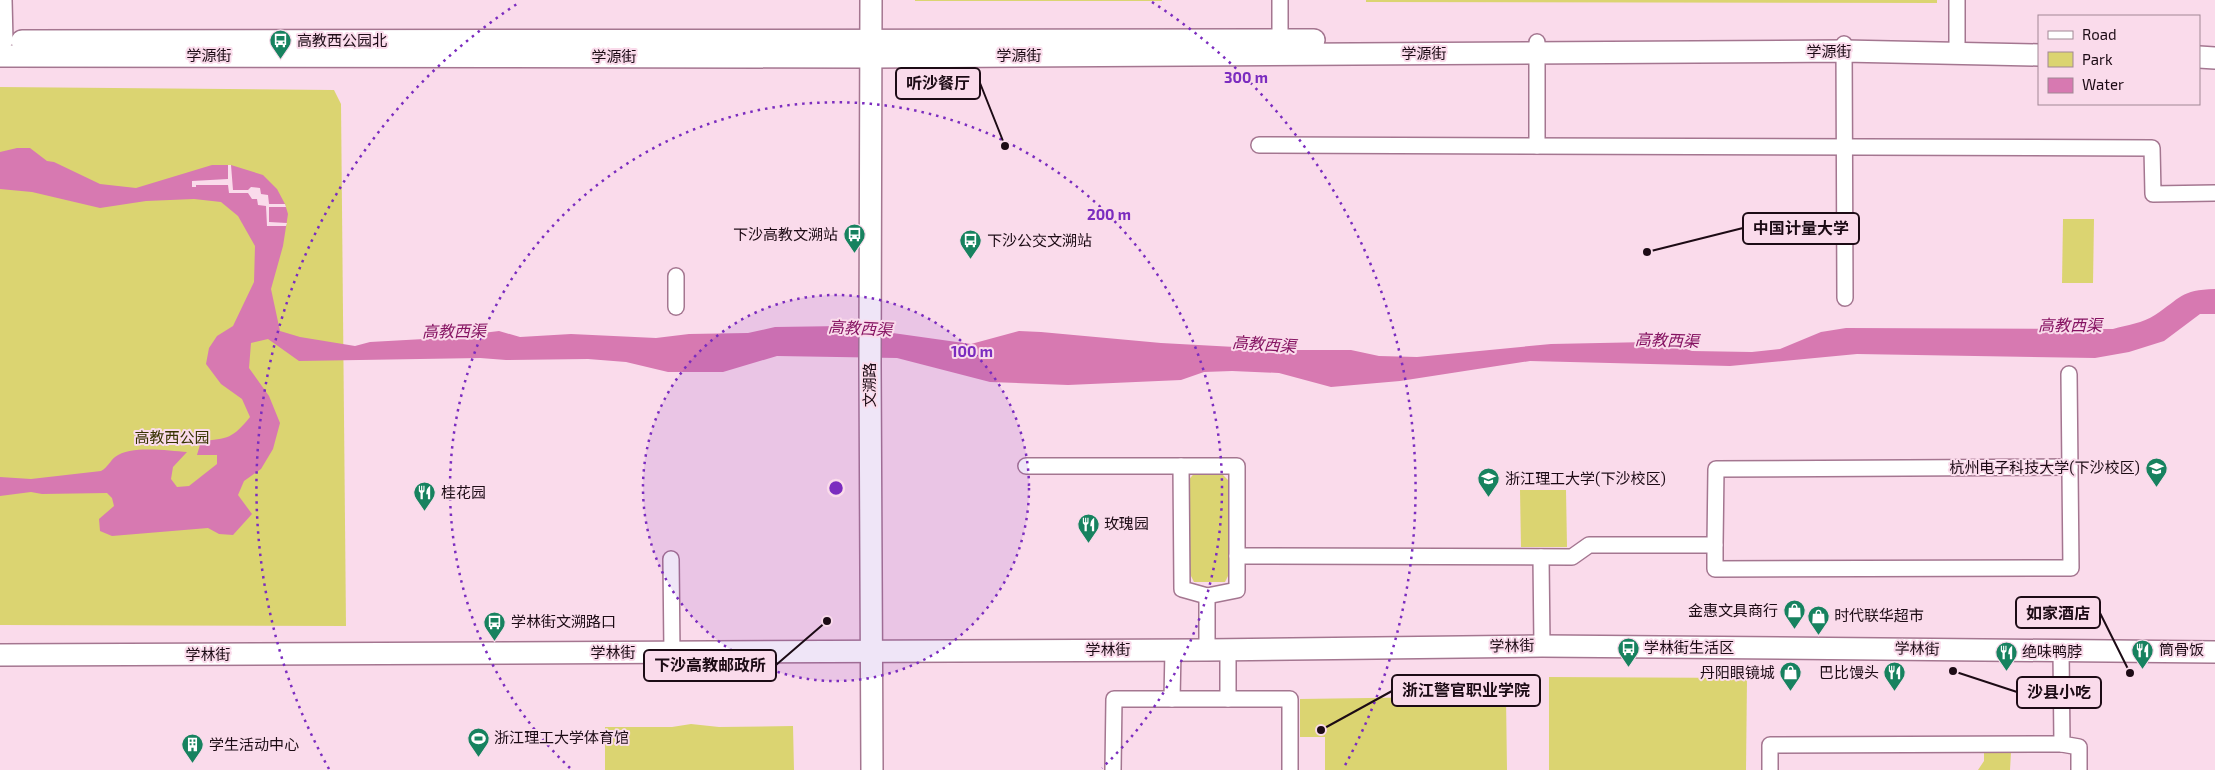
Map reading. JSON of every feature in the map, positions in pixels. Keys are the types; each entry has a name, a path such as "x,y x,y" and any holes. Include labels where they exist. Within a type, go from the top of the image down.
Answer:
{"main road":[{"name":"文溯路","path":"872,0 870,365 872,770"},
{"name":"学源街","path":"872,48 1280,40 1537,48"},
{"name":"学源街","path":"2,46 1844,48 2038,45"},
{"path":"2200,46 2215,46"},
{"name":"学源街","path":"1844,48 2038,55"},
{"path":"2200,57 2215,58"},
{"name":"学林街","path":"0,655 1217,650 1542,646 2215,652"}],"street":[{"path":"2,46 4,0"},
{"path":"1280,0 1280,40"},
{"path":"1957,0 1957,45"},
{"path":"1537,48 1537,146"},
{"path":"1844,48 1845,298"},
{"path":"1259,146 2152,148 2153,194 2215,193"},
{"path":"676,276 676,307"},
{"path":"2069,374 2072,568 1715,569 1716,469 2070,467"},
{"path":"1026,466 1181,466 1237,466 1237,590 1207,596 1182,589 1181,466"},
{"path":"1237,556 1572,557 1589,545 1715,545"},
{"path":"1541,557 1542,646"},
{"path":"671,559 672,653"},
{"path":"1207,596 1228,699"},
{"path":"1172,699 1173,650"},
{"path":"2061,651 2062,744"},
{"path":"1114,770 1114,699 1290,699 1290,770"},
{"path":"1770,770 1770,745 2062,744 2079,747 2080,770"}],"green space":[{"path":"1162,0 1162,1 915,1"},
{"path":"1366,0 1937,0 1937,3 1366,2"},
{"name":"高教西公园","path":"0,87 334,90 341,104 346,626 0,625"},
{"path":"2063,219 2094,219 2093,283 2062,283"},
{"path":"1196,471 1219,471 1229,481 1230,572 1225,582 1194,582 1189,572 1187,482"},
{"path":"1520,490 1566,490 1567,547 1521,547"},
{"path":"1549,677 1747,678 1746,770 1549,770"},
{"path":"1506,696 1507,770 1325,770 1325,737 1300,737 1300,699"},
{"path":"691,724 719,727 793,726 794,770 605,770 605,727 672,727"},
{"path":"1984,750 2011,752 2010,770 1978,770 1984,761"}],"water":[{"path":"17,148 30,148 47,161 54,162 100,184 136,188 212,165 231,165 263,175 277,189 288,214 283,246 271,289 280,331 300,337 355,346 370,342 442,338 499,331 520,337 571,334 656,338 689,334 748,333 775,327 843,326 971,344 1019,331 1161,343 1288,350 1351,350 1379,356 1417,357 1551,344 1649,342 1671,344 1692,351 1752,352 1780,349 1821,332 1846,328 2113,329 2145,320 2187,293 2215,289 2215,314 2200,314 2164,341 2129,352 2095,358 1857,354 1730,366 1530,361 1400,381 1331,387 1279,373 1232,371 1204,372 1181,380 1068,385 990,382 897,358 777,356 723,372 668,372 626,362 588,359 506,360 480,358 299,361 268,339 251,343 249,368 269,396 280,423 273,449 261,469 244,481 238,495 252,514 233,535 219,534 208,528 112,536 100,531 99,519 114,506 112,498 107,493 42,494 31,492 0,496 0,477 31,479 101,471 115,457 130,451 187,452 173,467 171,479 177,487 189,486 217,464 217,455 197,455 201,441 229,436 239,429 250,417 242,399 221,384 206,364 209,348 217,336 233,326 254,282 255,246 238,216 221,202 194,199 146,201 100,208 32,192 0,189 0,152"}],"pier":[{"path":"228,165 231,165 233,190 248,190 251,187 260,188 261,194 268,195 269,204 285,204 286,207 269,207 269,222 287,223 286,226 267,226 266,206 258,205 257,199 252,199 248,193 229,193 228,185 196,185 196,187 192,187 192,181 228,179"}],"place":[{"name":"高教西公园北","path":"281,60"},
{"name":"听沙餐厅","path":"1005,146"},
{"name":"中国计量大学","path":"1647,252"},
{"name":"下沙高教文溯站","path":"854,254"},
{"name":"下沙公交文溯站","path":"971,260"},
{"name":"杭州电子科技大学(下沙校区)","path":"2156,487"},
{"name":"浙江理工大学(下沙校区)","path":"1489,498"},
{"name":"桂花园","path":"425,512"},
{"name":"玫瑰园","path":"1088,543"},
{"name":"下沙高教邮政所","path":"827,621"},
{"name":"金惠文具商行","path":"1794,630"},
{"name":"时代联华超市","path":"1818,635"},
{"name":"学林街文溯路口","path":"495,641"},
{"name":"学林街生活区","path":"1628,667"},
{"name":"筒骨饭","path":"2143,669"},
{"name":"沙县小吃","path":"1953,671"},
{"name":"绝味鸭脖","path":"2006,671"},
{"name":"如家酒店","path":"2130,673"},
{"name":"丹阳眼镜城","path":"1791,692"},
{"name":"巴比馒头","path":"1895,692"},
{"name":"浙江警官职业学院","path":"1321,730"},
{"name":"浙江理工大学体育馆","path":"478,757"},
{"name":"学生活动中心","path":"193,764"}],"water label":[{"name":"高教西渠","path":"2070,325"},
{"name":"高教西渠","path":"860,328"},
{"name":"高教西渠","path":"454,331"},
{"name":"高教西渠","path":"1667,340"},
{"name":"高教西渠","path":"1264,344"}]}
